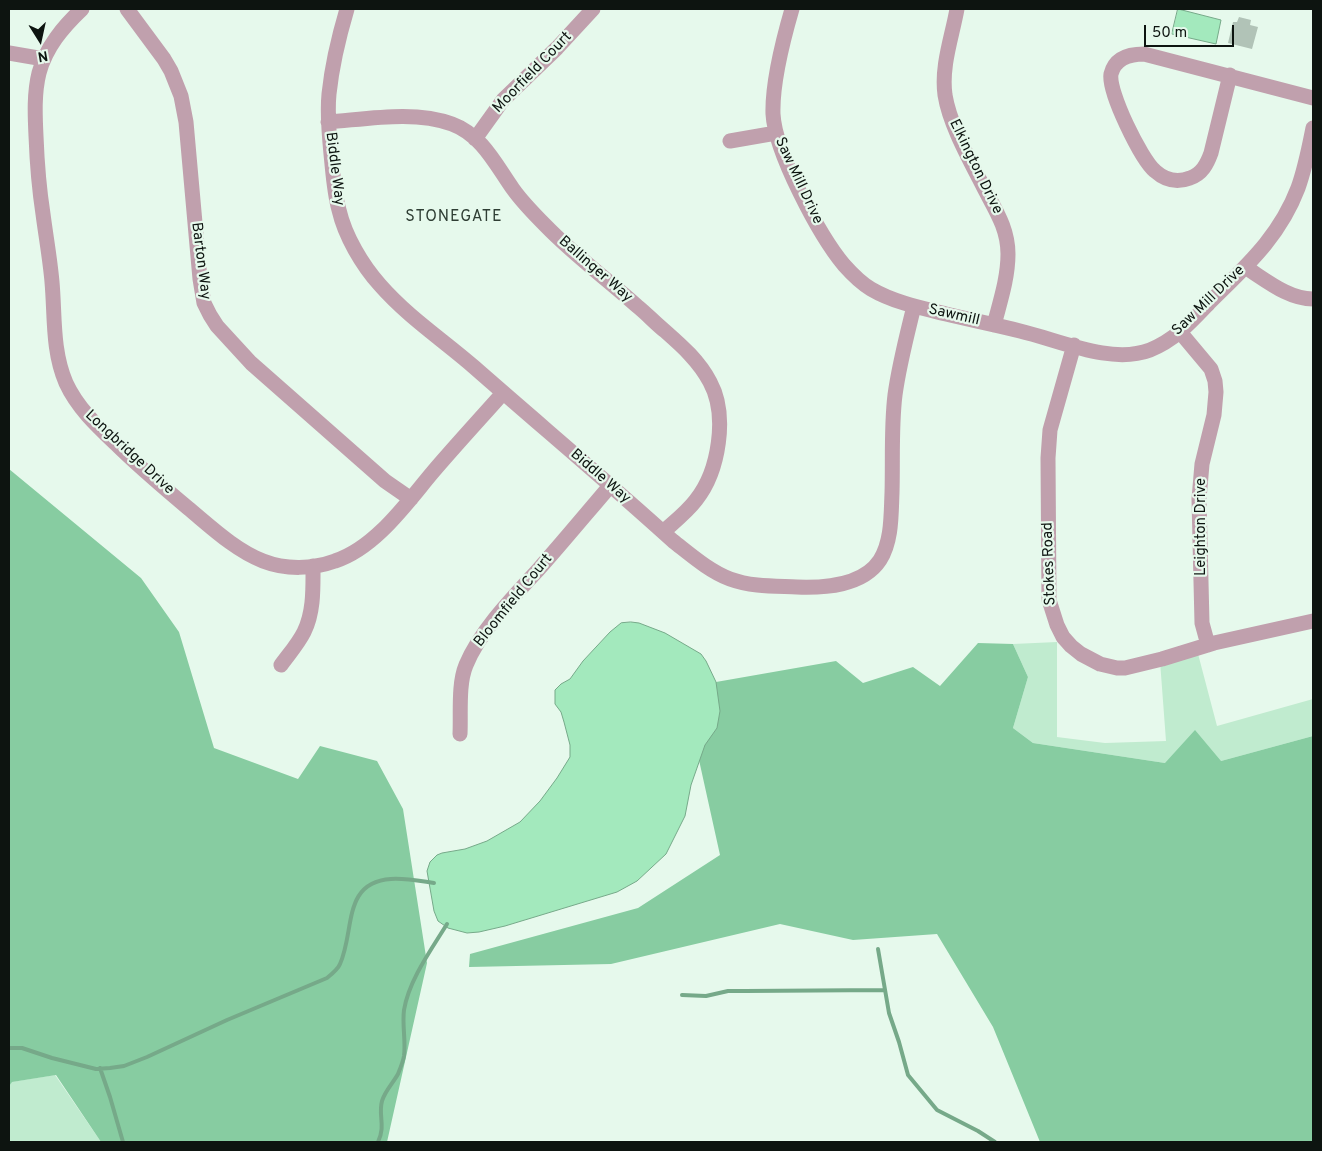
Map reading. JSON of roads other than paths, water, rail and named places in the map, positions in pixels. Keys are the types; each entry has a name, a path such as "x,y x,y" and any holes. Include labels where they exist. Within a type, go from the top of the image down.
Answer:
{"street":[{"name":"Longbridge Drive","path":"82,9 61,30 44,59 38,81 35,107 38,179 51,274 54,332 65,381 81,408 102,432 164,489 239,548 265,562 293,568 336,561 360,548 380,532 503,393"},
{"name":"Barton Way","path":"127,9 164,59 181,96 186,122 200,279 204,303 210,315 225,335 259,372 385,481 411,499"},
{"name":"Biddle Way","path":"347,9 331,80 328,122 334,181 343,226 371,274 409,314 663,532 700,562 729,578 745,583 775,587 818,586 859,578 870,571 880,560 886,548 889,535 895,395 914,306"},
{"name":"Moorfield Court","path":"475,139 503,100 557,48 593,9"},
{"name":"Saw Mill Drive","path":"792,9 775,83 773,114 776,133 794,178 811,212 844,266 868,288 914,306"},
{"name":"Elkington Drive","path":"957,9 944,80 948,109 970,160 1000,217 1007,241 1006,274 994,325"},
{"path":"9,53 44,59"},
{"path":"1230,76 1208,163 1202,172 1184,181 1173,181 1163,177 1147,162 1138,147 1112,86 1111,75 1115,66 1122,58 1132,54 1144,54 1230,76 1313,98"},
{"name":"Ballinger Way","path":"328,122 394,117 430,119 453,124 464,130 492,156 528,208 562,242 638,306 690,354 711,383 718,405 720,428 718,446 706,484 695,502 663,532"},
{"name":"Saw Mill Drive","path":"994,325 1101,352 1133,354 1162,344 1180,332 1245,267 1274,234 1291,205 1303,172 1313,128"},
{"path":"730,142 776,133"},
{"path":"1245,267 1290,295 1313,299"},
{"name":"Sawmill","path":"914,306 994,325"},
{"name":"Leighton Drive","path":"1180,332 1211,369 1215,380 1214,415 1202,464 1199,500 1202,623 1208,645"},
{"name":"Stokes Road","path":"1074,345 1048,444 1049,600 1056,626 1063,637 1081,654 1100,664 1125,668 1208,645 1313,622"},
{"name":"Bloomfield Court","path":"460,734 463,675 476,646 516,594 610,486"},
{"path":"281,665 300,638 308,622 313,596 313,566"}],"waterway":[{"path":"9,1048 22,1048 96,1069 124,1066 327,978 340,964 357,899 364,889 375,882 396,879 434,883"},
{"path":"378,1142 382,1126 382,1101 398,1074 404,1056 404,1010 407,999 421,966 447,924"},
{"path":"878,949 889,1013 908,1075 937,1110 995,1142"},
{"path":"682,995 706,996 728,991 885,990"},
{"path":"100,1068 123,1142"}],"district":[{"name":"STONEGATE","path":"454,218"}]}
